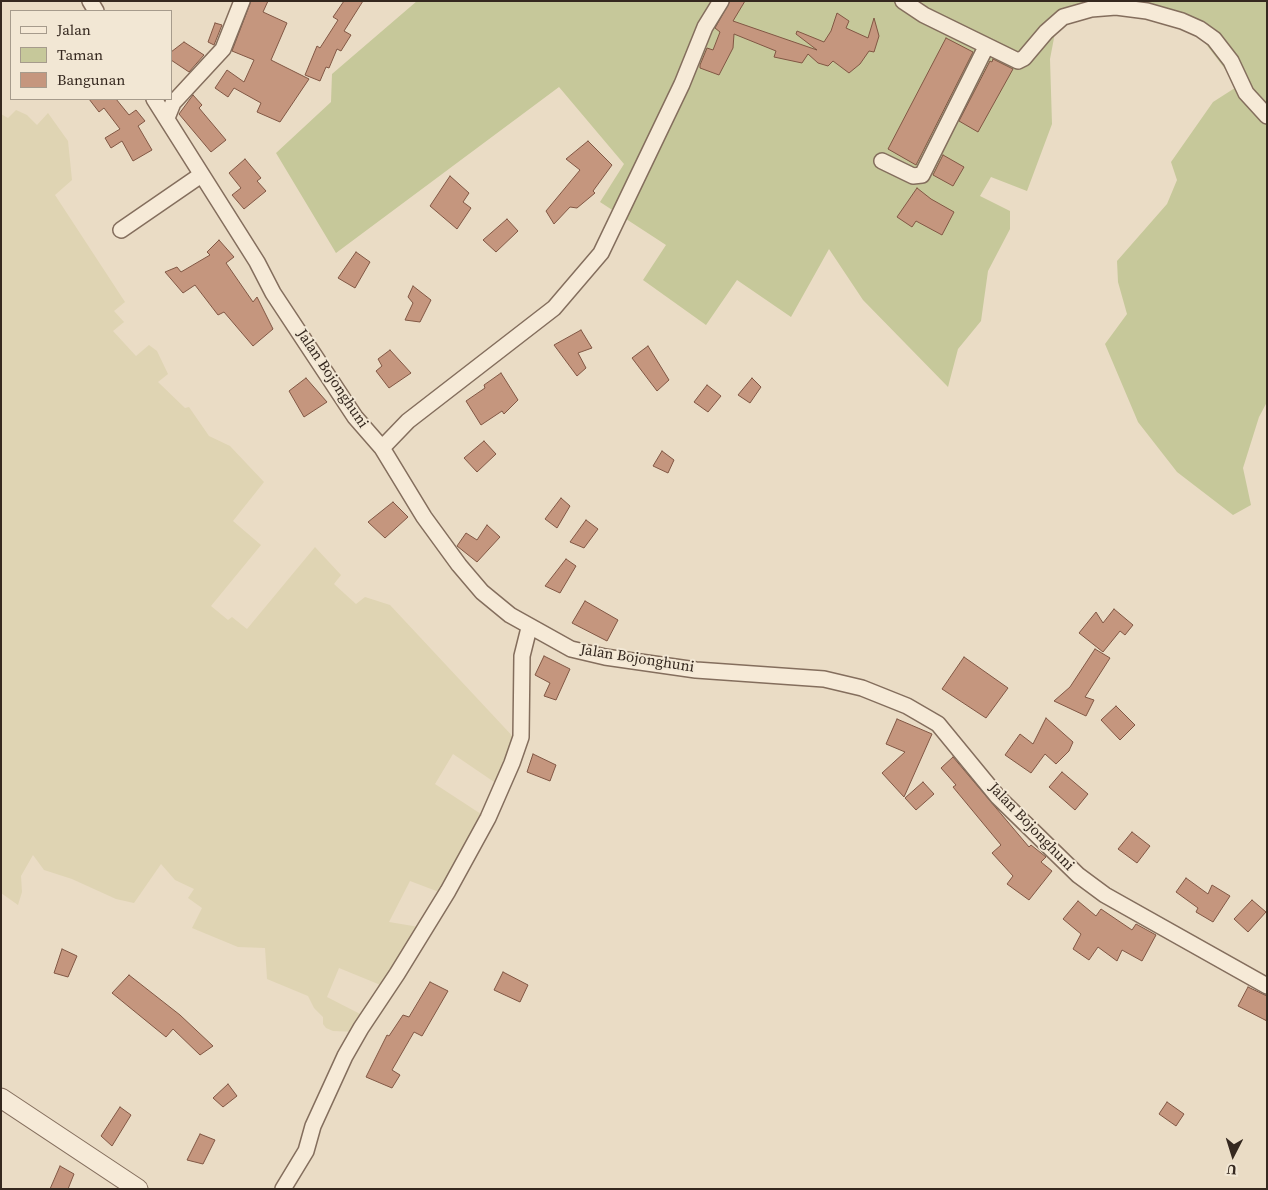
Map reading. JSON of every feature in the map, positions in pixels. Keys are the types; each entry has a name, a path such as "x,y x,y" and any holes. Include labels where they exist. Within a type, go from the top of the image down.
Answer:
{"street":[{"path":"167,118 173,103 223,48 242,1"},
{"path":"382,448 422,410 554,308 602,252 682,84 705,27 721,1"},
{"path":"903,1 924,15 1018,61 1024,58 1046,32 1063,17 1091,8 1116,7 1147,12 1191,25 1214,39 1231,61 1246,94 1267,116"},
{"path":"882,161 914,176 922,174 986,47"},
{"name":"Jalan Bojonghuni","path":"155,100 257,262 273,293 354,417 382,448 424,517 458,565 482,592 510,615 529,628 571,649 605,657 696,670 824,679 862,688 907,706 938,724 972,762 998,796 1078,875 1105,895 1267,986"},
{"path":"121,230 201,175"},
{"path":"283,1189 306,1151 313,1126 360,1028 397,974 452,884 488,818 521,737 522,656 529,628"},
{"path":"1,1098 138,1189"}],"shaded area":[{"path":"16,110 27,115 37,125 48,113 68,141 72,180 55,195 125,302 114,311 124,322 113,331 136,356 149,345 157,351 168,374 158,382 185,408 189,407 209,436 230,446 264,482 233,521 261,545 211,606 228,620 232,617 247,629 315,547 341,575 334,584 356,604 365,597 390,605 517,741 500,786 453,754 435,784 484,816 439,892 410,881 389,922 419,927 383,986 339,968 327,997 366,1017 357,1032 333,1031 326,1028 323,1024 323,1017 314,1008 308,996 267,979 265,948 238,947 192,928 202,908 188,898 194,889 175,880 161,864 134,903 116,899 72,879 44,870 33,855 21,876 22,892 18,905 1,893 1,114 8,118"}],"green space":[{"path":"417,1 1267,1 1267,402 1259,417 1243,468 1251,505 1233,515 1177,472 1138,422 1105,344 1127,314 1118,282 1117,261 1167,204 1177,180 1171,162 1213,102 1238,86 1186,18 1118,5 1058,17 1050,59 1052,124 1027,191 991,177 980,196 1010,211 1010,229 988,271 981,321 958,349 948,387 863,300 829,249 791,317 737,280 706,325 643,280 666,245 600,202 624,164 559,87 336,253 276,153 331,102 332,74"}],"building":[{"path":"251,1 268,1 263,12 287,23 271,60 309,79 280,122 257,112 261,103 234,88 228,97 215,88 227,70 244,82 254,60 232,51"},
{"path":"344,1 363,1 344,31 351,35 341,51 337,49 329,68 326,67 320,81 305,75 317,46 320,48 338,20 333,17"},
{"path":"730,1 745,1 733,21 817,50 796,34 797,31 824,42 831,31 837,13 849,21 846,28 868,38 874,18 879,36 874,52 869,51 860,64 849,73 833,61 828,66 818,63 808,54 802,63 774,57 776,51 734,34 733,48 719,75 700,68 700,65 707,48 713,50 720,32 715,28"},
{"path":"215,23 222,25 214,45 208,42"},
{"path":"946,38 973,52 916,165 888,149"},
{"path":"184,42 204,55 189,72 172,61 172,51"},
{"path":"993,59 1013,69 978,132 959,121 990,61 992,62"},
{"path":"193,95 202,105 199,108 226,140 211,152 179,114"},
{"path":"90,100 117,100 129,115 136,110 145,121 138,126 152,150 133,161 122,141 111,148 105,138 120,129 104,108 99,112"},
{"path":"588,141 612,165 593,191 595,193 577,208 570,207 554,224 546,211 580,170 566,159"},
{"path":"943,155 964,167 953,186 933,175"},
{"path":"245,159 261,178 257,181 266,191 244,209 232,195 241,188 229,173"},
{"path":"450,176 469,193 463,202 471,208 457,229 430,206"},
{"path":"917,188 931,199 954,212 942,235 916,221 912,227 897,217"},
{"path":"507,219 518,231 496,252 483,240"},
{"path":"219,240 234,257 226,263 253,302 257,297 273,329 253,346 224,312 218,315 195,285 183,293 165,272 177,267 181,272 210,255 207,252"},
{"path":"356,252 370,262 355,288 338,278"},
{"path":"413,286 431,300 420,322 405,320 413,303 408,297"},
{"path":"581,330 592,348 578,353 586,368 577,376 554,345"},
{"path":"648,346 669,380 657,391 632,358"},
{"path":"390,350 411,373 389,388 376,371 382,366 378,359"},
{"path":"501,373 518,400 504,414 502,411 481,425 466,401 485,388 484,385"},
{"path":"306,378 327,402 304,417 289,391"},
{"path":"752,378 761,387 750,403 738,395"},
{"path":"707,385 721,396 708,412 694,402"},
{"path":"484,441 496,454 477,472 464,458"},
{"path":"662,451 674,460 668,473 653,466"},
{"path":"561,498 570,506 557,528 545,519"},
{"path":"393,502 408,517 385,538 368,522"},
{"path":"586,520 598,529 584,548 570,542"},
{"path":"487,525 500,537 477,562 457,546 466,533 477,540"},
{"path":"566,559 576,566 560,593 545,586"},
{"path":"585,601 618,620 607,641 572,623"},
{"path":"1114,609 1133,625 1125,635 1120,631 1103,652 1079,633 1096,612 1103,623"},
{"path":"1095,649 1110,658 1085,697 1094,700 1086,716 1054,701 1070,687"},
{"path":"544,656 570,669 556,700 544,696 550,683 535,675"},
{"path":"964,657 1008,688 986,718 942,689"},
{"path":"1116,706 1135,725 1120,740 1101,720"},
{"path":"1046,718 1073,742 1069,751 1056,764 1045,754 1031,773 1005,755 1020,734 1033,744"},
{"path":"897,719 932,734 904,797 882,773 905,752 886,744"},
{"path":"533,754 556,765 550,781 527,772"},
{"path":"953,757 1029,847 1031,845 1046,857 1041,862 1052,871 1029,900 1007,884 1013,876 992,853 1001,845 953,787 956,785 941,768"},
{"path":"1062,772 1088,794 1075,810 1049,787"},
{"path":"923,782 934,794 916,810 905,798"},
{"path":"1132,832 1150,846 1137,863 1118,849"},
{"path":"1186,878 1208,894 1212,885 1230,896 1213,922 1196,912 1198,908 1176,892"},
{"path":"1252,900 1266,912 1248,932 1234,919"},
{"path":"1078,901 1096,916 1101,909 1132,930 1136,924 1156,935 1142,961 1122,950 1117,961 1098,947 1089,960 1073,949 1081,934 1063,919"},
{"path":"62,949 77,956 68,977 54,973"},
{"path":"503,972 528,985 520,1002 494,990"},
{"path":"129,975 180,1015 213,1046 200,1055 173,1029 166,1037 112,993"},
{"path":"430,982 448,991 422,1036 414,1032 392,1070 400,1075 392,1088 366,1077 387,1035 389,1036 403,1015 409,1017"},
{"path":"1248,987 1267,996 1267,1021 1238,1006"},
{"path":"228,1084 237,1096 223,1107 213,1098"},
{"path":"1167,1102 1184,1114 1176,1126 1159,1114"},
{"path":"120,1107 131,1115 112,1146 101,1136"},
{"path":"200,1134 215,1140 203,1164 187,1160"},
{"path":"60,1166 74,1174 68,1189 50,1189"}]}
